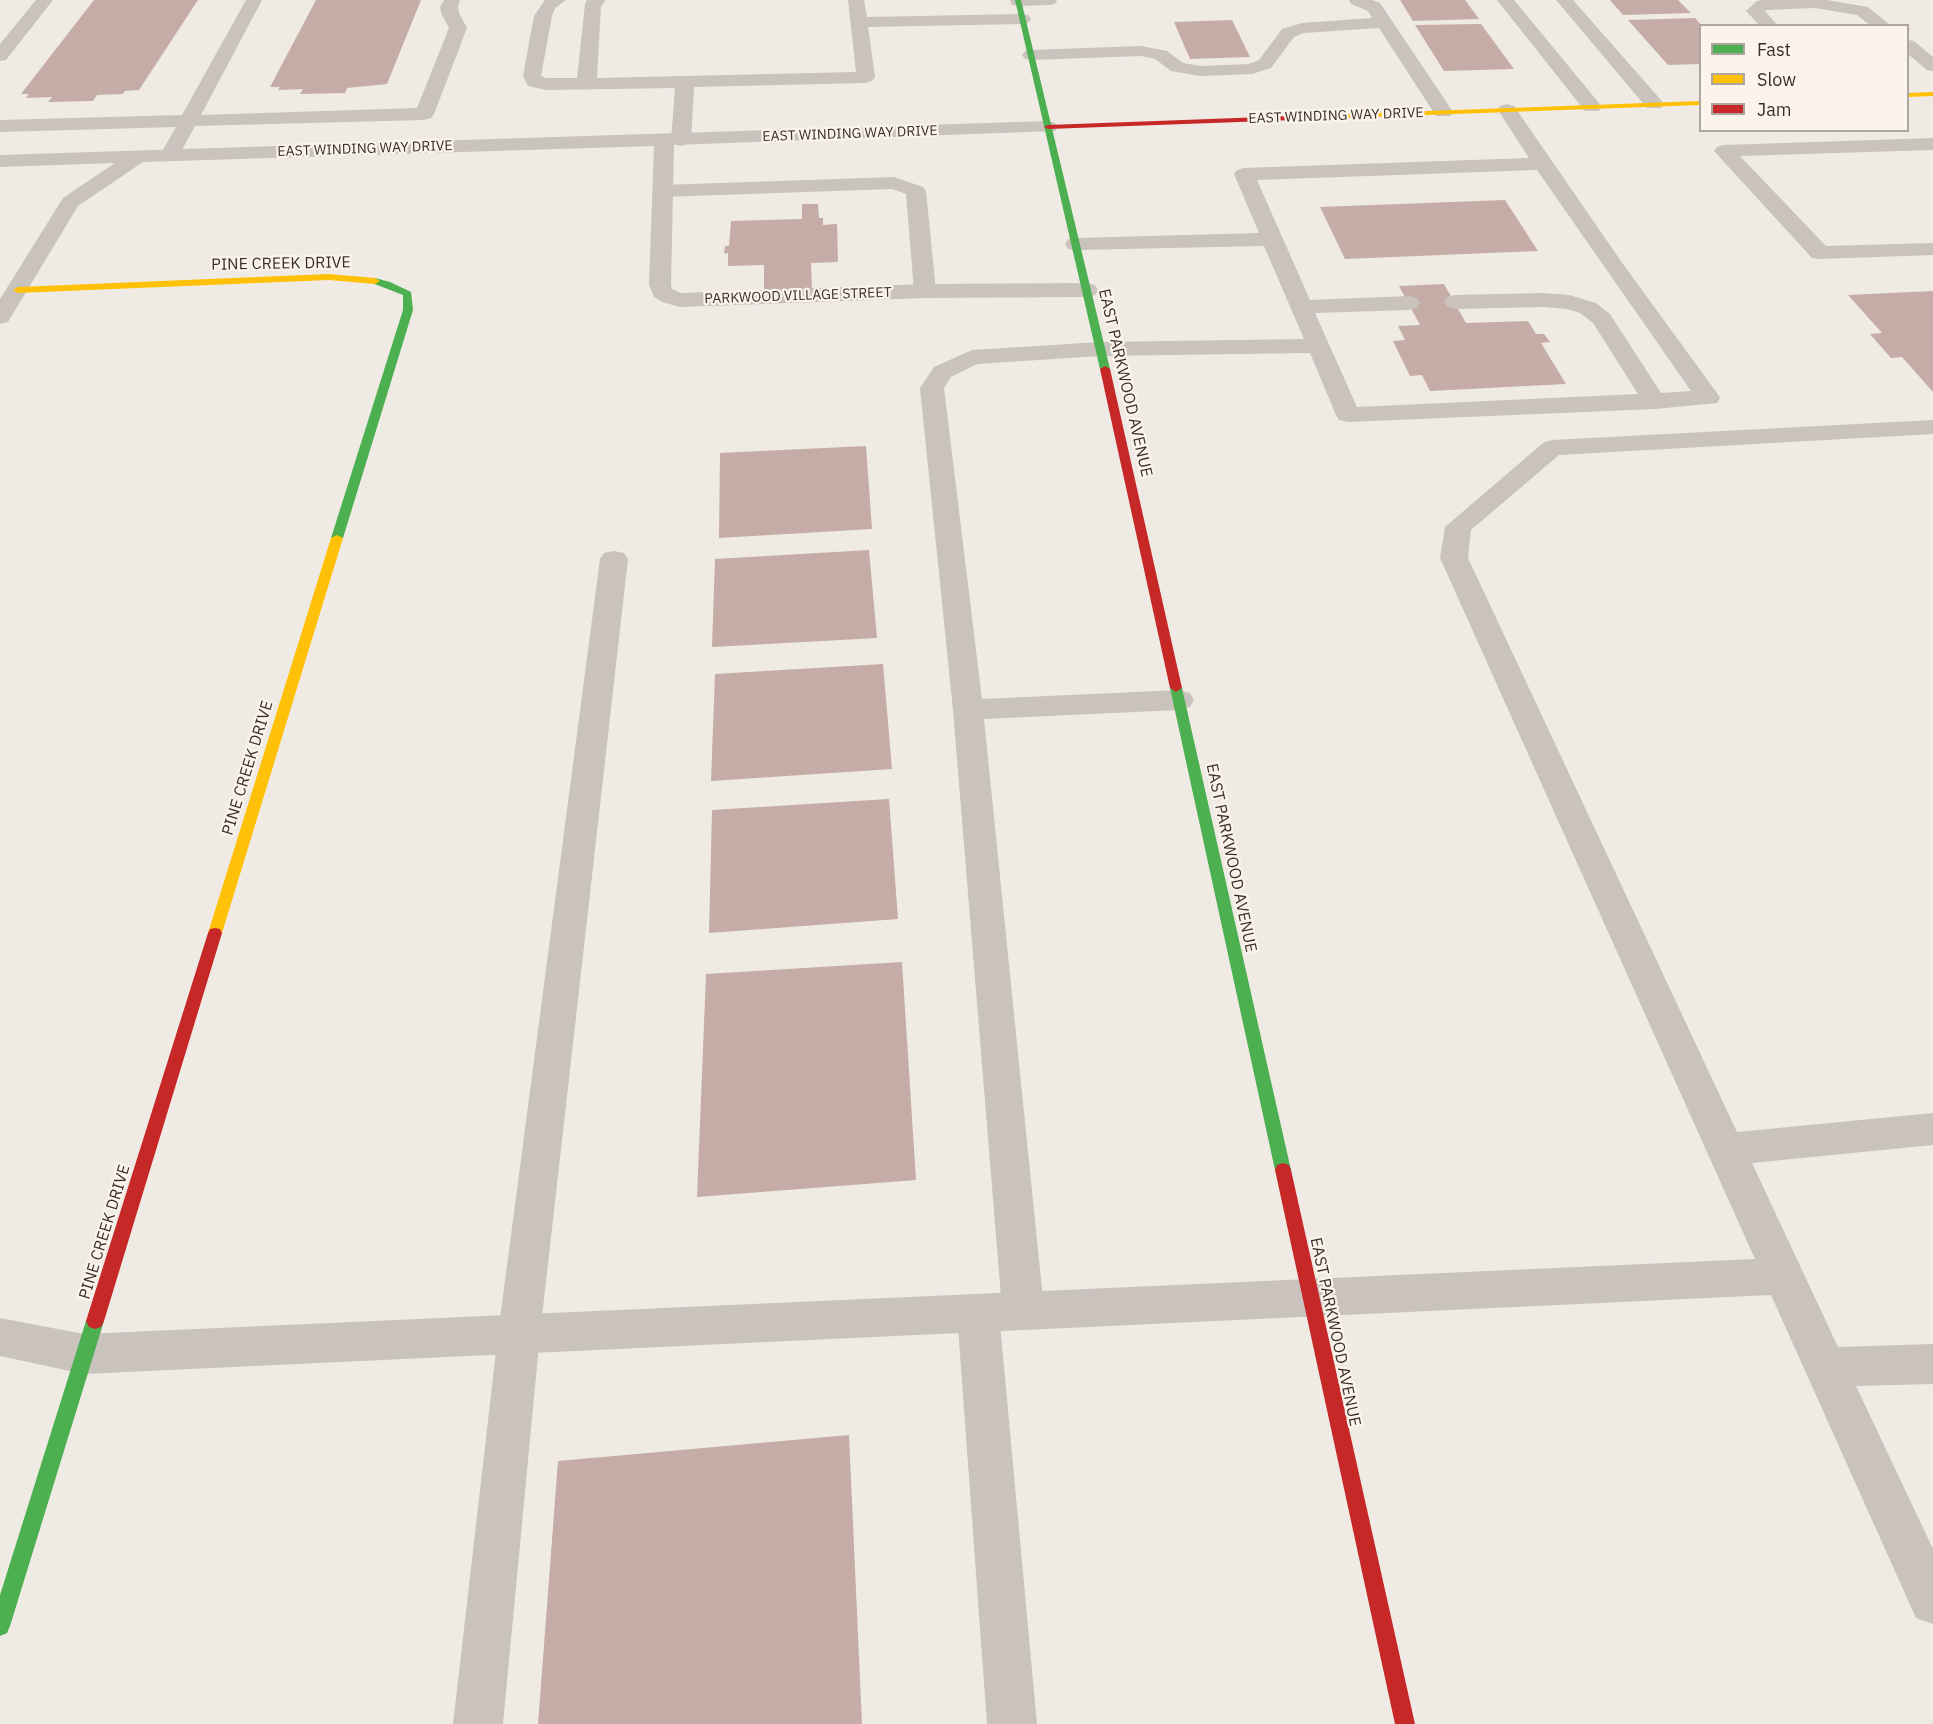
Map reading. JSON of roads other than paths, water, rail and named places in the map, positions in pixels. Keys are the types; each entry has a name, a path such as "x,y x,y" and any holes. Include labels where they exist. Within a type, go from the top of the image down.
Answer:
{"street":[{"path":"0,56 45,0"},
{"path":"170,155 254,0"},
{"path":"0,126 424,114 458,28 450,13 449,7 452,0"},
{"path":"558,0 548,5 543,16 532,76 535,82 546,84 685,82 866,77 856,0"},
{"path":"592,83 586,78 593,4 598,0"},
{"path":"1018,1 1049,0"},
{"path":"1357,0 1374,7 1443,112"},
{"path":"1505,0 1592,107"},
{"path":"1564,0 1654,104"},
{"name":"EAST PARKWOOD AVENUE","path":"1018,1 1087,290 1405,1724"},
{"path":"1768,24 1755,11 1763,5 1815,3 1862,11 1880,24"},
{"path":"859,22 1022,19"},
{"path":"1031,55 1141,51 1161,55 1178,67 1200,71 1252,69 1265,64 1288,33 1302,28 1384,22"},
{"path":"1909,46 1933,66"},
{"name":"PARKWOOD VILLAGE STREET","path":"685,82 663,190 660,285 662,292 670,297 692,300 925,291 1087,290"},
{"path":"1909,95 1933,94"},
{"name":"EAST WINDING WAY DRIVE","path":"0,161 672,140 1699,103"},
{"path":"1506,110 1615,269 1708,398 1348,415 1244,174 1543,164"},
{"path":"1807,132 1824,148"},
{"path":"1933,144 1724,151 1820,253 1933,249"},
{"path":"0,317 70,202 139,155"},
{"path":"50,160 70,202"},
{"path":"663,190 894,183 916,191 925,291"},
{"path":"1076,244 1272,239"},
{"name":"PINE CREEK DRIVE","path":"0,1626 408,310 408,294 387,284 364,279 329,278 18,290"},
{"path":"1455,302 1542,300 1569,302 1588,308 1602,319 1655,402"},
{"path":"1302,307 1409,303"},
{"path":"1023,1309 968,710 932,388 942,372 972,357 1100,349 1319,346"},
{"path":"1933,427 1552,448 1458,527 1454,558 1933,1601"},
{"path":"478,1724 519,1334 614,559"},
{"path":"968,710 1179,700"},
{"path":"1726,1149 1933,1129"},
{"path":"0,1337 84,1354 978,1313 1023,1309 1311,1299 1783,1276"},
{"path":"978,1313 1012,1724"},
{"path":"1826,1367 1933,1364"}]}
